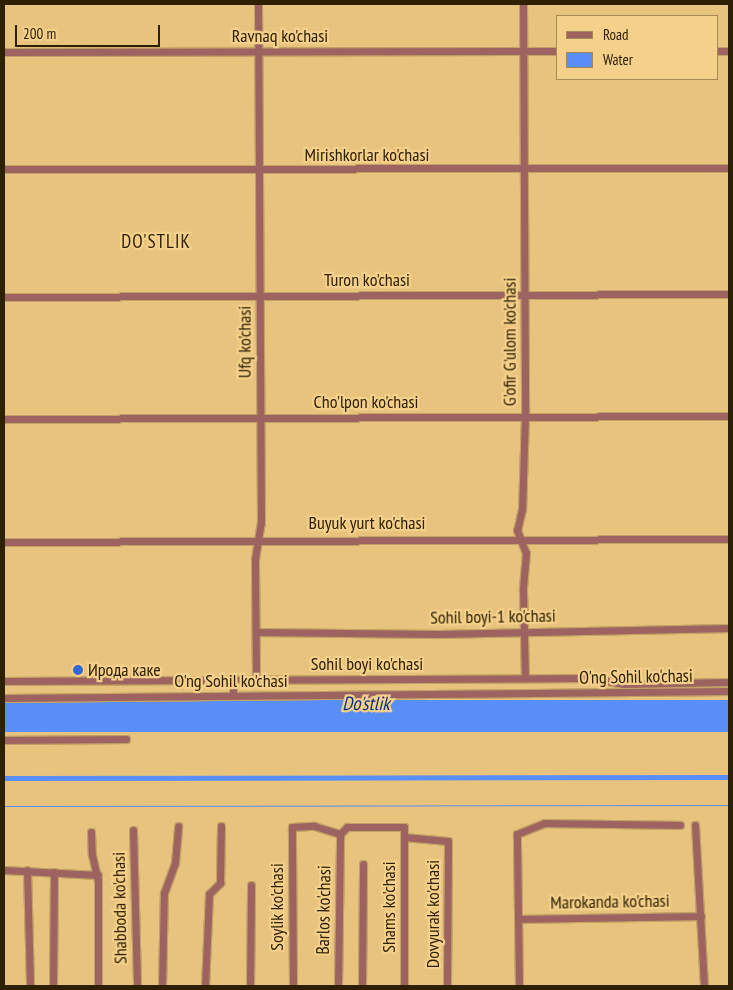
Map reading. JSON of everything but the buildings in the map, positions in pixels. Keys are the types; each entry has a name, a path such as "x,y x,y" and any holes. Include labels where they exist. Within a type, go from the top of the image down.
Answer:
{"street":[{"name":"Ufq ko'chasi","path":"256,679 255,559 259,538 261,418 258,4"},
{"name":"G'ofir G'ulom ko'chasi","path":"523,4 525,416 522,509 517,530 526,553 525,678"},
{"name":"Ravnaq ko'chasi","path":"4,52 257,50 556,51"},
{"name":"Mirishkorlar ko'chasi","path":"4,169 524,170 729,168"},
{"name":"Turon ko'chasi","path":"4,297 729,294"},
{"name":"Cho'lpon ko'chasi","path":"4,419 729,416"},
{"name":"Buyuk yurt ko'chasi","path":"4,542 259,538 729,539"},
{"name":"Sohil boyi-1 ko'chasi","path":"256,632 438,634 524,630 729,628"},
{"name":"Sohil boyi ko'chasi","path":"4,681 592,678 624,684 729,682"},
{"path":"233,680 233,695"},
{"name":"O'ng Sohil ko'chasi","path":"4,698 729,692"},
{"path":"4,740 126,739"},
{"path":"519,986 517,834 544,823 680,825"},
{"path":"162,986 164,893 175,863 178,826"},
{"path":"205,986 209,894 220,883 222,826"},
{"name":"Soylik ko'chasi","path":"293,986 292,827 314,826 340,834"},
{"path":"695,826 704,986"},
{"name":"Shams ko'chasi","path":"340,834 347,827 404,827 404,986"},
{"name":"Shabboda ko'chasi","path":"134,830 137,986"},
{"path":"91,832 92,855 98,875 98,986"},
{"name":"Barlos ko'chasi","path":"338,986 340,834"},
{"name":"Dovyurak ko'chasi","path":"404,838 448,841 447,986"},
{"path":"362,986 363,864"},
{"path":"4,870 98,875"},
{"path":"27,870 30,986"},
{"path":"54,872 54,986"},
{"path":"250,885 250,986"},
{"name":"Marokanda ko'chasi","path":"518,919 701,916"}],"water":[{"name":"Do'stlik","path":"4,700 729,700 729,732 4,732"}],"waterway":[{"path":"4,778 729,777"},
{"path":"4,806 729,805"}],"place":[{"name":"Ирода каке","path":"78,670"}],"district":[{"name":"DO'STLIK","path":"156,242"}]}
